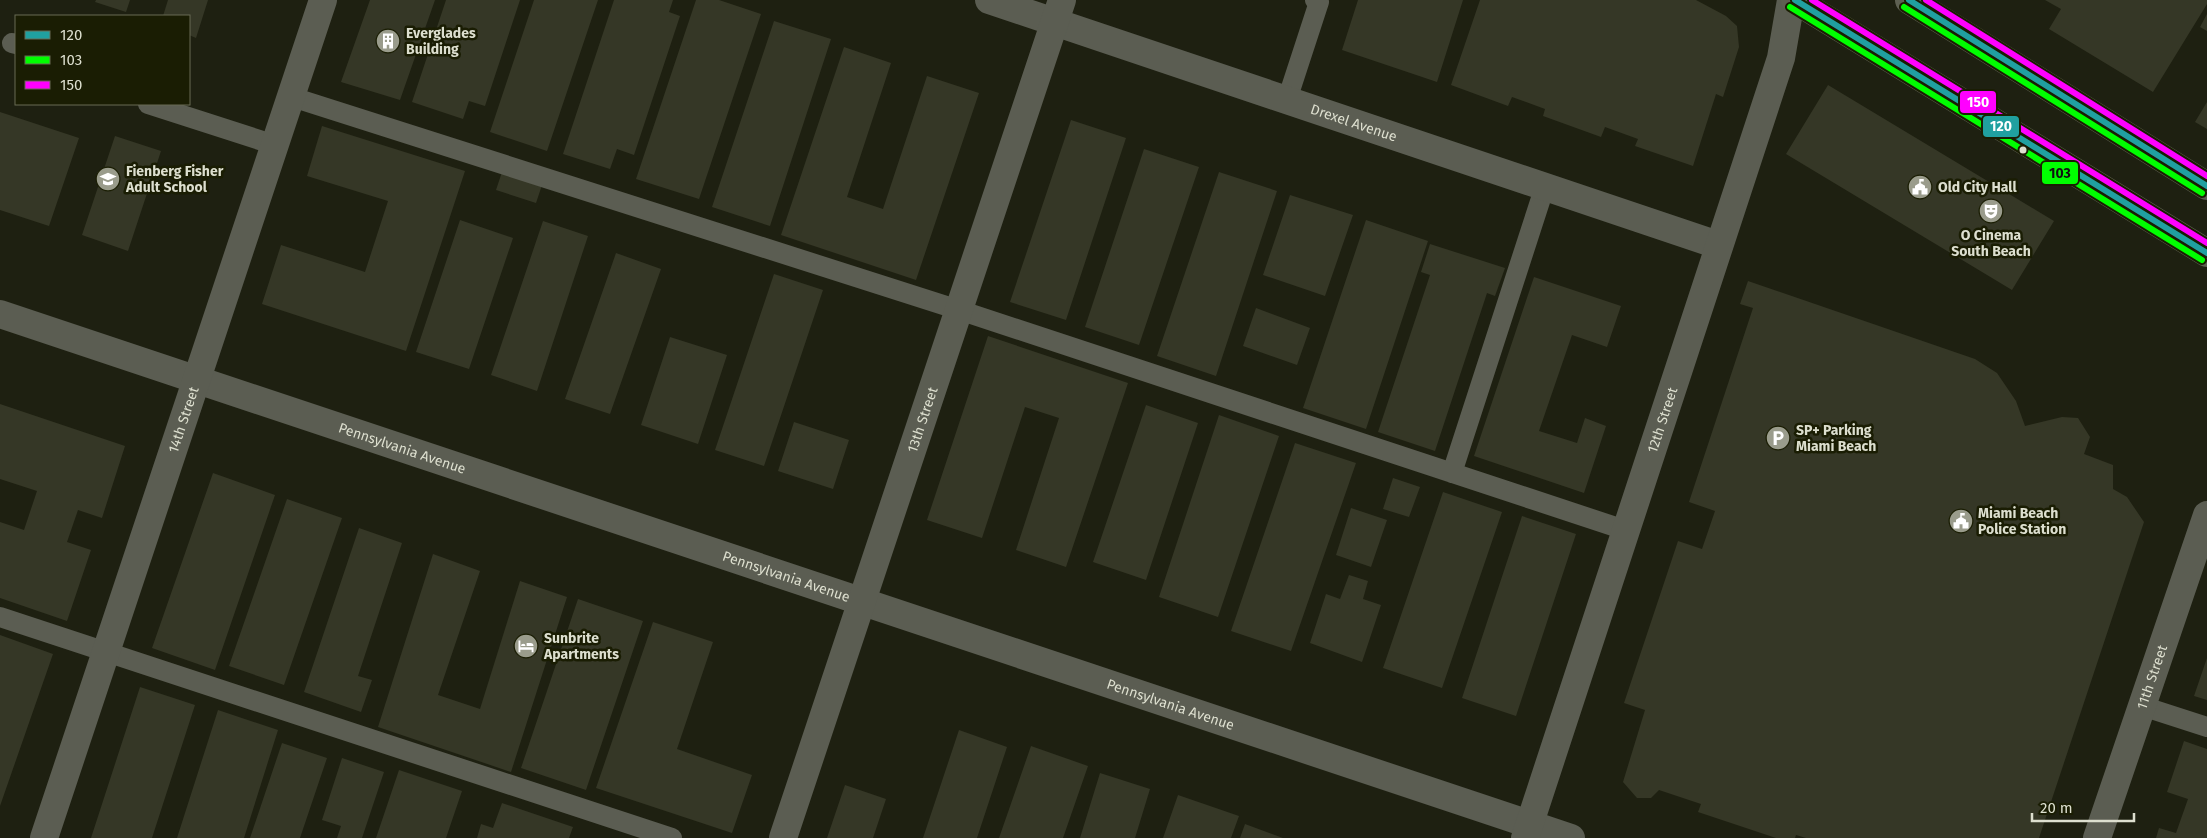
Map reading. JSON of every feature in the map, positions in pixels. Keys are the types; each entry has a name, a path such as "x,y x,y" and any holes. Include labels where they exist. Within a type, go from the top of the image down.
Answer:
{"main road":[{"path":"1795,0 2207,253"},
{"path":"1909,0 2207,186"}],"street":[{"name":"14th Street","path":"44,838 323,0"},
{"name":"Drexel Avenue","path":"989,0 1059,11 1287,100 1718,245"},
{"name":"12th Street","path":"1528,831 1718,245 1781,58 1791,0"},
{"name":"13th Street","path":"783,838 1059,11"},
{"name":"Pennsylvania Avenue","path":"0,314 862,600 1528,831 1572,838"},
{"name":"11th Street","path":"2097,838 2207,515"}],"lane":[{"path":"1287,100 1319,2 1315,0"},
{"path":"292,96 959,310 1625,530"},
{"path":"151,105 275,145"},
{"path":"1452,473 1545,186"},
{"path":"0,617 672,838"},
{"path":"2142,706 2207,727"}],"building":[{"path":"96,0 130,0 126,12 95,2"},
{"path":"168,0 208,0 196,38 190,35 190,15 163,15"},
{"name":"Everglades Building","path":"370,0 435,0 400,100 341,82"},
{"path":"446,0 520,0 485,106 469,101 463,119 412,102"},
{"path":"534,0 598,0 547,151 490,132"},
{"path":"614,0 673,0 669,12 680,16 634,155 617,149 610,169 563,154"},
{"path":"696,0 719,0 761,14 699,199 636,179"},
{"path":"1358,0 1463,0 1437,82 1342,50"},
{"path":"1480,0 1696,0 1726,16 1737,26 1739,47 1723,97 1716,94 1693,166 1635,146 1638,139 1605,127 1601,137 1543,116 1545,109 1512,97 1508,106 1451,85"},
{"path":"2045,0 2207,0 2207,4 2153,92 2049,29 2061,9"},
{"path":"2207,14 2207,31 2200,27"},
{"path":"774,21 831,39 770,226 712,207"},
{"path":"844,47 891,63 847,197 883,209 927,76 979,93 916,280 781,235"},
{"name":"Old City Hall","path":"1828,85 2054,221 2012,290 1786,154"},
{"path":"2207,102 2207,129 2195,122"},
{"path":"0,112 79,138 49,226 0,210"},
{"path":"1071,120 1126,138 1066,320 1010,302"},
{"path":"322,126 465,171 406,351 262,304 281,245 365,272 388,201 307,176"},
{"path":"115,136 161,151 128,251 82,235"},
{"path":"1144,149 1199,167 1139,345 1085,327"},
{"path":"502,172 542,185 536,203 496,190"},
{"path":"1219,172 1277,191 1216,376 1157,356"},
{"path":"1290,195 1353,215 1325,296 1263,275"},
{"path":"460,220 513,238 469,369 416,352"},
{"path":"1366,220 1428,241 1366,429 1303,408"},
{"path":"543,221 588,236 537,391 491,375"},
{"path":"1430,244 1505,268 1495,296 1487,293 1435,451 1378,432 1430,275 1421,272"},
{"path":"616,253 661,269 610,414 565,399"},
{"path":"774,274 823,290 764,466 715,450"},
{"path":"1534,277 1621,306 1607,347 1572,335 1539,431 1577,443 1585,418 1606,426 1584,493 1474,456"},
{"path":"1748,281 1975,359 1997,373 2016,401 2025,426 2062,417 2078,418 2090,437 2084,454 2113,465 2113,489 2127,497 2144,522 2039,838 1806,838 1796,835 1795,838 1776,838 1698,812 1701,804 1659,790 1651,798 1637,798 1623,782 1645,710 1624,703 1678,541 1702,549 1715,511 1689,502 1753,308 1740,304"},
{"path":"1256,308 1310,328 1297,365 1243,346"},
{"path":"988,336 1128,383 1066,567 1016,550 1059,418 1025,407 982,538 927,520"},
{"path":"670,337 727,355 698,444 641,425"},
{"path":"0,404 125,446 102,518 78,510 67,542 91,550 67,621 0,598 0,522 24,530 37,491 0,479"},
{"path":"1146,405 1198,423 1146,580 1093,562"},
{"path":"1219,415 1279,436 1218,617 1159,597"},
{"path":"794,422 849,440 833,489 778,471"},
{"path":"1295,443 1356,463 1291,651 1231,631"},
{"path":"213,473 275,495 215,670 152,648"},
{"path":"1393,478 1420,487 1409,517 1383,509"},
{"path":"1443,492 1502,512 1442,688 1383,668"},
{"path":"287,499 342,518 284,685 229,666"},
{"path":"1351,508 1387,520 1371,567 1336,555"},
{"path":"1522,516 1576,534 1516,716 1462,698"},
{"path":"359,528 402,543 358,676 372,680 361,712 304,692"},
{"name":"Sunbrite Apartments","path":"433,554 480,571 438,695 480,709 520,581 567,597 511,772 378,727"},
{"path":"1349,575 1368,581 1363,599 1381,605 1362,662 1310,643 1326,594 1340,599"},
{"path":"578,599 643,621 586,790 521,768"},
{"path":"653,622 713,642 677,749 752,775 732,833 596,788"},
{"path":"0,635 53,654 0,806"},
{"path":"2207,658 2207,700 2194,696"},
{"path":"140,687 195,705 152,838 91,838"},
{"path":"218,710 278,730 244,838 177,838"},
{"path":"959,730 1007,747 977,838 923,838"},
{"path":"2184,741 2207,749 2207,838 2156,838 2159,828 2176,833 2188,799 2167,792"},
{"path":"282,743 327,758 300,838 250,838"},
{"path":"1031,746 1088,766 1063,838 999,838"},
{"path":"342,758 384,772 362,838 337,838 341,826 322,820"},
{"path":"399,770 462,791 446,838 376,838"},
{"path":"1100,773 1150,789 1135,838 1080,838"},
{"path":"845,785 886,799 873,838 827,838"},
{"path":"1178,795 1239,816 1231,838 1163,838"},
{"path":"502,803 573,827 569,838 477,838 481,824 493,828"},
{"path":"1245,824 1283,838 1240,838"}],"transit line":[{"name":"120","path":"1795,0 2207,253"},
{"name":"150","path":"1812,0 2207,243"},
{"name":"120","path":"1909,0 2207,186"},
{"name":"150","path":"1926,0 2207,176"},
{"name":"103","path":"1790,7 2202,260"},
{"name":"103","path":"1904,7 2202,193"}],"place":[{"name":"Everglades Building","path":"388,41"},
{"name":"Fienberg Fisher Adult School","path":"108,179"},
{"name":"Old City Hall","path":"1920,187"},
{"name":"O Cinema South Beach","path":"1991,211"},
{"name":"SP+ Parking Miami Beach","path":"1778,438"},
{"name":"Miami Beach Police Station","path":"1961,521"},
{"name":"Sunbrite Apartments","path":"526,646"}]}
